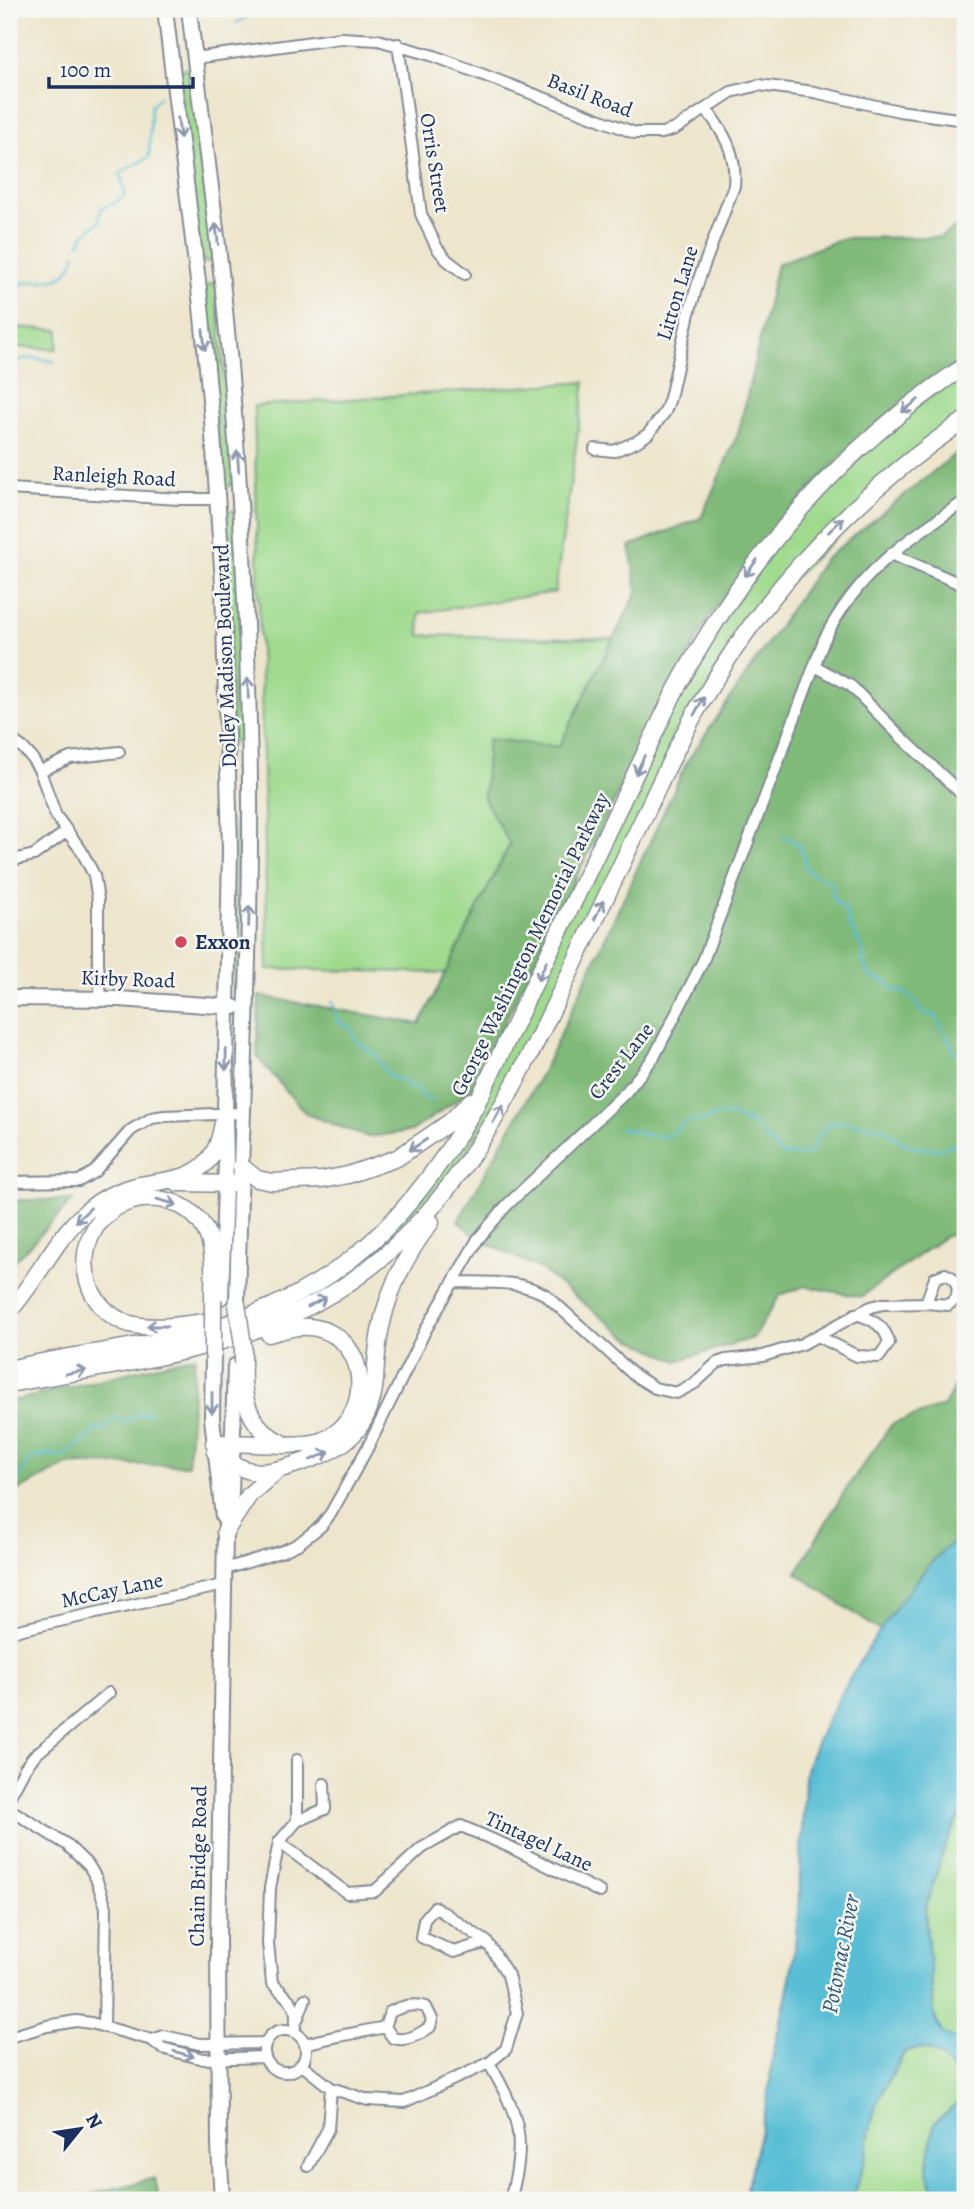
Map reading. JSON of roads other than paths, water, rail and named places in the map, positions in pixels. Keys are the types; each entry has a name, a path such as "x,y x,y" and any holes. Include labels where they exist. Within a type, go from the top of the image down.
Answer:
{"highway":[{"name":"George Washington Memorial Parkway","path":"9,1369 176,1338 241,1304 283,1302 330,1276 385,1231 443,1159 499,1062 674,693 698,647 734,591 773,539 824,482 860,447 908,407 965,366"},
{"path":"214,1448 232,1464 250,1472 278,1471 334,1450 351,1438 362,1424 373,1395 380,1330 393,1286 413,1247 439,1211 525,1065 687,729 738,643 788,578 850,512 908,461 965,420"},
{"path":"241,1166 257,1179 272,1182 323,1180 383,1164 417,1146 465,1109 499,1062"},
{"path":"9,1311 68,1231 86,1212 121,1191 188,1176 203,1167 217,1146 225,1114"},
{"path":"177,1354 257,1330 289,1317 335,1292 378,1261 404,1237 433,1207 461,1171"},
{"path":"158,1182 233,1184"},
{"path":"213,1355 217,1298 208,1236 196,1217 182,1207 160,1199 135,1200 109,1212 95,1228 85,1255 86,1277 99,1303 115,1317 134,1325 156,1326 241,1304 243,1346 239,1365 249,1412 265,1433 284,1444"},
{"path":"9,1384 246,1342 302,1327 322,1329 340,1341 354,1357 360,1376 360,1393 352,1416 341,1430 322,1441 305,1444 233,1442 214,1448"},
{"path":"225,1532 250,1494 278,1471"}],"main road":[{"name":"Dolley Madison Boulevard","path":"165,9 197,272 218,499 229,756 225,1114 241,1304"},
{"name":"Dolley Madison Boulevard","path":"189,9 220,270 240,497 250,755 249,900 241,1166 233,1184 217,1298"},
{"path":"171,61 195,58"},
{"path":"197,272 220,270"},
{"path":"218,499 240,497"},
{"path":"229,756 250,755"},
{"name":"Kirby Road","path":"9,998 101,998 246,1008"},
{"name":"Chain Bridge Road","path":"213,1355 214,1448 225,1532 218,2045 222,2200"},
{"name":"Chain Bridge Road","path":"225,1532 231,1494 239,1365"}],"street":[{"name":"Basil Road","path":"195,58 341,38 378,40 398,44 635,133 662,133 675,129 731,92 759,85 814,92 899,111 965,120"},
{"name":"Orris Street","path":"398,44 421,215 438,248 447,260 465,274"},
{"name":"Litton Lane","path":"595,449 614,451 636,442 658,423 670,398 688,313 734,186 736,172 731,148 721,128 706,109"},
{"name":"Ranleigh Road","path":"9,489 218,499"},
{"name":"Crest Lane","path":"225,1569 298,1544 326,1520 368,1447 425,1331 478,1239 494,1218 626,1092 664,1041 703,961 824,640 847,599 866,577 918,533 965,501"},
{"path":"891,554 965,586"},
{"path":"815,666 851,686 965,797"},
{"path":"9,738 23,748 40,771 49,800 66,832 89,862 97,888 101,998"},
{"path":"40,771 70,758 119,752"},
{"path":"9,861 34,855 66,832"},
{"path":"9,1182 79,1181 94,1172 131,1130 141,1123 164,1116 242,1113"},
{"path":"453,1282 513,1284 536,1289 546,1295 634,1376 667,1393 684,1391 709,1369 726,1360 778,1352 818,1336 855,1314 883,1304 926,1303"},
{"path":"818,1336 857,1356 879,1357 889,1343 884,1330 874,1322 855,1314"},
{"name":"McCay Lane","path":"9,1632 224,1585"},
{"path":"9,1798 34,1756 109,1693"},
{"path":"297,1760 297,1821"},
{"path":"298,2018 295,2006 272,1983 268,1943 270,1888 279,1842 297,1821 325,1809 324,1784"},
{"path":"9,1809 66,1844 78,1854 96,1878 106,1907 104,2026"},
{"name":"Tintagel Lane","path":"279,1842 347,1893 375,1891 422,1848 461,1826 600,1892"},
{"path":"301,2064 331,2088 368,2100 404,2102 489,2063 506,2049 517,2013 508,1975 487,1942 435,1908 424,1920 421,1937 454,1952 487,1942"},
{"path":"294,2032 305,1999"},
{"path":"9,2037 76,2021 152,2039 162,2048 203,2059 265,2057"},
{"path":"305,2045 335,2035 356,2034 386,2027"},
{"path":"280,2030 294,2032 305,2045 306,2053 301,2064 289,2072 282,2072 269,2065 265,2057 265,2043 280,2030"},
{"path":"152,2039 164,2036 218,2045 265,2043"},
{"path":"489,2063 508,2099 520,2134 521,2149 510,2200"},
{"path":"308,2166 328,2129 331,2088"}],"water":[{"name":"Potomac River","path":"965,1534 965,1809 955,1823 943,1852 925,1910 934,2015 942,2033 965,2041 965,2200 932,2200 934,2191 927,2171 934,2124 962,2100 961,2089 952,2068 936,2053 915,2049 904,2052 876,2104 866,2158 851,2200 743,2200 767,2102 774,2049 793,1963 806,1770 831,1713 873,1642 921,1575 944,1550"}],"waterway":[{"path":"236,23 253,14 256,9"},
{"path":"80,243 83,235 99,222 101,208 115,203 125,195 120,173 149,157 151,106 159,97"},
{"path":"9,322 17,306 11,291 28,282 55,279 63,275 76,254"},
{"path":"9,365 31,358 54,362"},
{"path":"783,836 800,848 806,869 833,885 833,898 846,911 850,928 862,945 864,965 869,974 887,982 893,990 907,994 921,1012 935,1015 959,1059 965,1061"},
{"path":"332,1001 340,1023 350,1027 357,1042 375,1054 390,1077 405,1081 408,1088 418,1088 424,1098 434,1100"},
{"path":"620,1128 654,1136 669,1136 688,1121 704,1121 713,1116 732,1115 754,1125 782,1155 803,1155 814,1150 817,1136 835,1121 883,1128 905,1144 916,1148 941,1149 965,1140"},
{"path":"9,1494 30,1459 49,1454 61,1457 96,1429 104,1429 118,1417 124,1423 139,1414 151,1413"}],"place":[{"name":"Exxon","path":"181,942"}]}
